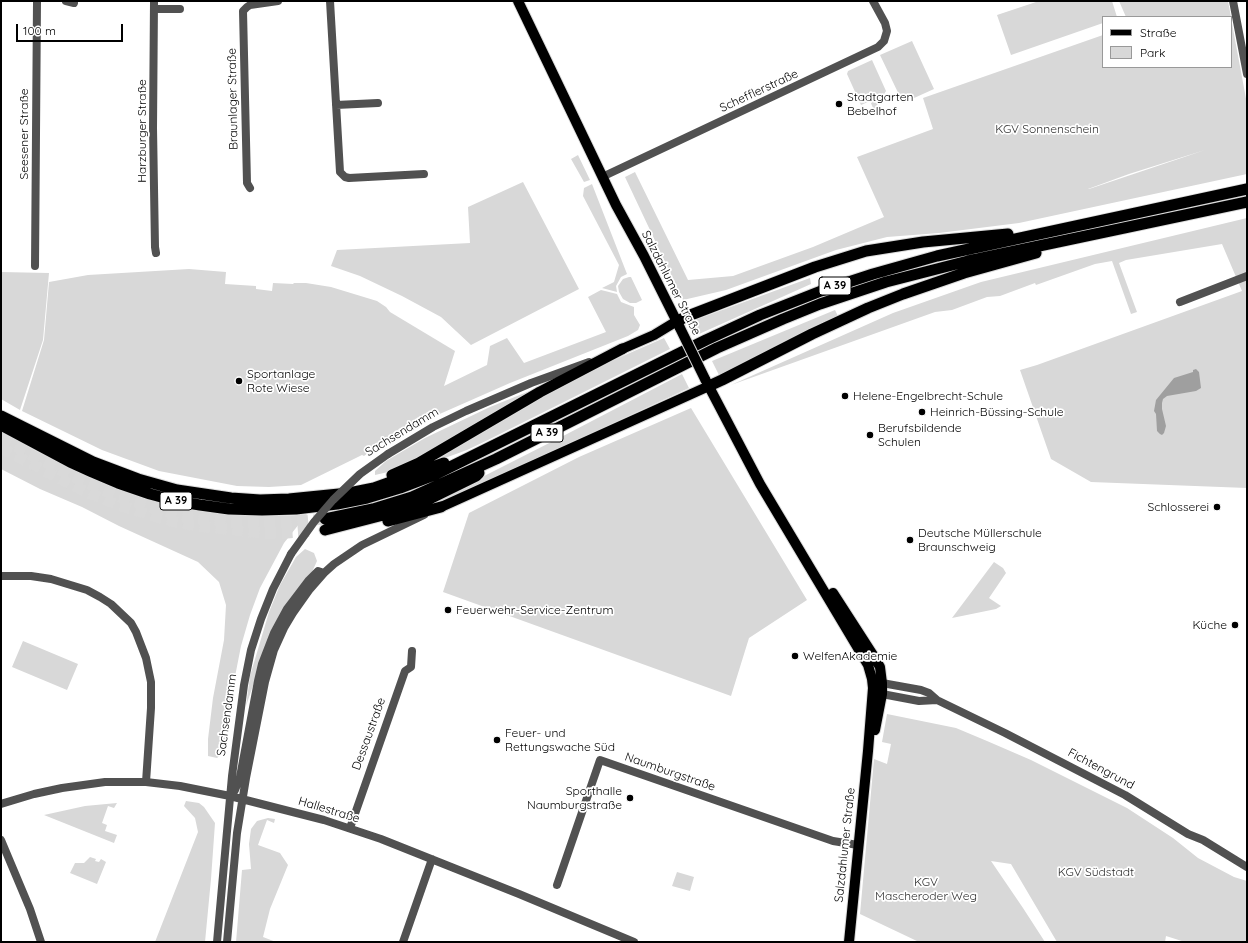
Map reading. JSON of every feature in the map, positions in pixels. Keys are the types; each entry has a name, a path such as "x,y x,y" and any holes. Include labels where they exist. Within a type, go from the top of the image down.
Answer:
{"highway":[{"name":"A 39","path":"1,425 70,462 118,483 176,501 241,509 296,510 338,504 367,498 424,480 706,340 794,302 873,274 937,256 1043,232 1247,190"},
{"name":"A 39","path":"441,507 353,528 321,526 391,513 421,503 476,476 496,459 717,348 820,304 886,282 975,259 1247,202"},
{"path":"678,325 688,316 808,270 866,251 931,242 1043,232"},
{"path":"707,382 722,380 812,334 868,308 935,282 1038,252 1069,239"},
{"path":"315,496 361,486 392,475 419,463 540,392 622,349"},
{"path":"1,410 57,444"},
{"path":"1,416 94,462 122,474 177,490 231,498 260,500 289,499 349,493 374,488 483,452"}],"main road":[{"name":"Salzdahlumer Straße","path":"518,1 602,178 644,256 760,484 868,665 872,679 882,694 876,730 868,751"},
{"name":"Sachsendamm","path":"622,349 678,325"},
{"name":"Sachsendamm","path":"441,507 707,382"},
{"name":"Salzdahlumer Straße","path":"849,942 868,751 878,686"}],"street":[{"name":"Seesener Straße","path":"35,266 37,1"},
{"name":"Braunlager Straße","path":"250,188 247,182 243,14 245,9 250,5 278,1"},
{"path":"330,1 339,168 342,174 349,178 424,174"},
{"name":"Schefflerstraße","path":"602,178 878,47 884,41 887,30 886,23 873,1"},
{"path":"1233,1 1247,74"},
{"name":"Harzburger Straße","path":"156,252 154,247 153,136 154,5 180,9"},
{"path":"336,105 378,103"},
{"path":"1180,302 1247,276"},
{"name":"Sachsendamm","path":"217,942 230,796 241,703 251,650 270,596 291,554 314,522 333,500 364,472 388,454 433,427 466,411 531,383 622,349"},
{"name":"Sachsendamm","path":"227,942 237,834 242,798 265,682 274,650 284,628 293,612 324,573 334,564 362,545 441,507"},
{"name":"Sachsendamm","path":"230,796 235,790 240,778 258,681 262,664 274,633 287,608 309,580 318,571 324,573"},
{"path":"1,576 31,576 51,579 87,590 111,604 131,623 146,658 151,682 151,708 146,782"},
{"name":"Dessaustraße","path":"350,828 405,671 411,667 412,651"},
{"path":"878,686 921,690 929,693 938,700 919,701 882,694"},
{"name":"Fichtengrund","path":"939,701 1005,733 1125,795 1188,834 1203,840 1247,867"},
{"name":"Naumburgstraße","path":"557,885 600,760 833,841 858,845"},
{"name":"Hallestraße","path":"1,804 34,794 105,782 146,782 180,786 242,798 350,828 432,859 634,942"},
{"path":"1,840 30,909 41,942"},
{"path":"403,942 432,859"}],"green space":[{"path":"1039,1 1112,1 1117,16 1102,16 1102,23 1011,55 997,15"},
{"path":"1119,1 1228,1 1231,16 1126,16"},
{"name":"KGV Sonnenschein","path":"1232,23 1247,104 1247,174 1019,223 939,233 887,237 836,250 726,290 683,300 625,177 635,172 688,280 733,276 813,247 884,217 857,157 933,129 923,98 1102,35 1102,68 1232,68","holes":["1205,150 1089,189 1129,174"]},
{"path":"912,41 934,89 903,103 880,55"},
{"path":"872,60 886,91 874,110 870,101 861,105 847,74 848,71"},
{"path":"578,155 590,180 584,182 571,159"},
{"path":"523,182 579,289 471,345 441,317 360,276 331,266 337,250 470,243 468,207"},
{"path":"592,184 627,274 621,277 616,286 617,292 602,288 614,282 619,265 583,196 584,188"},
{"path":"1247,218 1247,488 1091,482 1051,459 1020,370 1242,291 1222,244 1126,260 1119,263 1137,312 1131,314 1112,261 1095,264 1000,296 987,297 952,310 935,312 731,385 893,313 981,282"},
{"name":"Sportanlage Rote Wiese","path":"189,269 226,272 225,284 256,286 256,289 272,291 273,283 306,283 331,287 377,301 386,307 390,312 455,351 444,386 487,365 490,346 507,338 524,363 606,332 588,297 601,290 617,294 621,302 634,307 634,315 640,325 638,330 628,336 510,383 392,435 364,456 362,455 301,485 269,487 237,486 159,471 102,450 22,411 44,340 49,282 88,275"},
{"path":"1,272 49,273 43,340 20,410 1,399"},
{"path":"631,277 642,300 636,303 630,303 623,299 619,292 618,286 623,279"},
{"path":"810,278 811,284 699,334 692,321"},
{"path":"835,310 838,316 719,375 712,361"},
{"path":"664,338 670,349 488,440 467,450 431,463 584,373"},
{"path":"682,374 689,388 490,480 447,499 427,505 567,434"},
{"path":"547,384 413,460 388,472 375,475 375,471 386,461 425,438 490,407"},
{"path":"691,408 807,600 749,638 731,696 443,592 469,513 579,457"},
{"path":"1,431 36,451 87,476 117,488 172,505 200,511 233,515 288,516 307,514 284,543 260,588 250,615 241,646 230,702 225,743 222,754 217,758 208,756 208,739 213,698 224,640 226,605 219,582 198,562 119,526 82,507 40,489 1,469"},
{"path":"305,549 314,553 317,561 258,671 246,706 250,676 269,612 280,585 296,557"},
{"path":"994,562 1003,568 1006,573 989,598 1001,606 996,609 952,618"},
{"path":"23,641 78,664 67,690 12,667"},
{"path":"887,714 956,728 1031,760 1127,808 1173,838 1198,858 1234,877 1247,881 1247,942 1185,942 1166,936 1165,942 1057,942 1011,864 991,861 1045,942 919,942 860,914 874,759 887,764 891,744 882,742"},
{"path":"186,801 199,803 204,807 215,823 205,942 155,942 198,832 195,818 184,806"},
{"path":"117,803 114,808 108,806 102,823 107,825 105,831 117,835 114,843 44,815 85,806"},
{"path":"268,818 275,819 274,823 267,820 258,845 280,853 288,865 270,909 263,937 276,942 236,942 242,870 251,869 249,844 251,829 257,821"},
{"path":"90,857 96,859 95,861 99,862 101,859 106,862 97,884 70,873 75,863 84,863"},
{"path":"677,872 694,877 690,891 672,886"}],"shaded area":[{"path":"1196,369 1199,372 1201,388 1196,391 1167,396 1163,399 1162,409 1166,426 1164,433 1162,435 1160,434 1157,431 1156,414 1154,411 1156,400 1174,378 1193,372 1193,370"}],"tunnel":[{"path":"1,438 86,483 116,496 169,513 197,519 231,522 291,522 325,519"},
{"path":"1,448 84,491 115,504 170,521 196,526 261,533 314,531"}],"place":[{"name":"Stadtgarten Bebelhof","path":"839,104"},
{"name":"Sportanlage Rote Wiese","path":"239,381"},
{"name":"Helene-Engelbrecht-Schule","path":"845,396"},
{"name":"Heinrich-Büssing-Schule","path":"922,412"},
{"name":"Berufsbildende Schulen","path":"870,435"},
{"name":"Schlosserei","path":"1217,507"},
{"name":"Deutsche Müllerschule Braunschweig","path":"910,540"},
{"name":"Feuerwehr-Service-Zentrum","path":"448,610"},
{"name":"Küche","path":"1235,625"},
{"name":"WelfenAkademie","path":"795,656"},
{"name":"Feuer- und Rettungswache Süd","path":"497,740"},
{"name":"Sporthalle Naumburgstraße","path":"630,798"}],"park label":[{"name":"KGV Südstadt","path":"1096,872"},
{"name":"KGV Mascheroder Weg","path":"926,889"}]}
